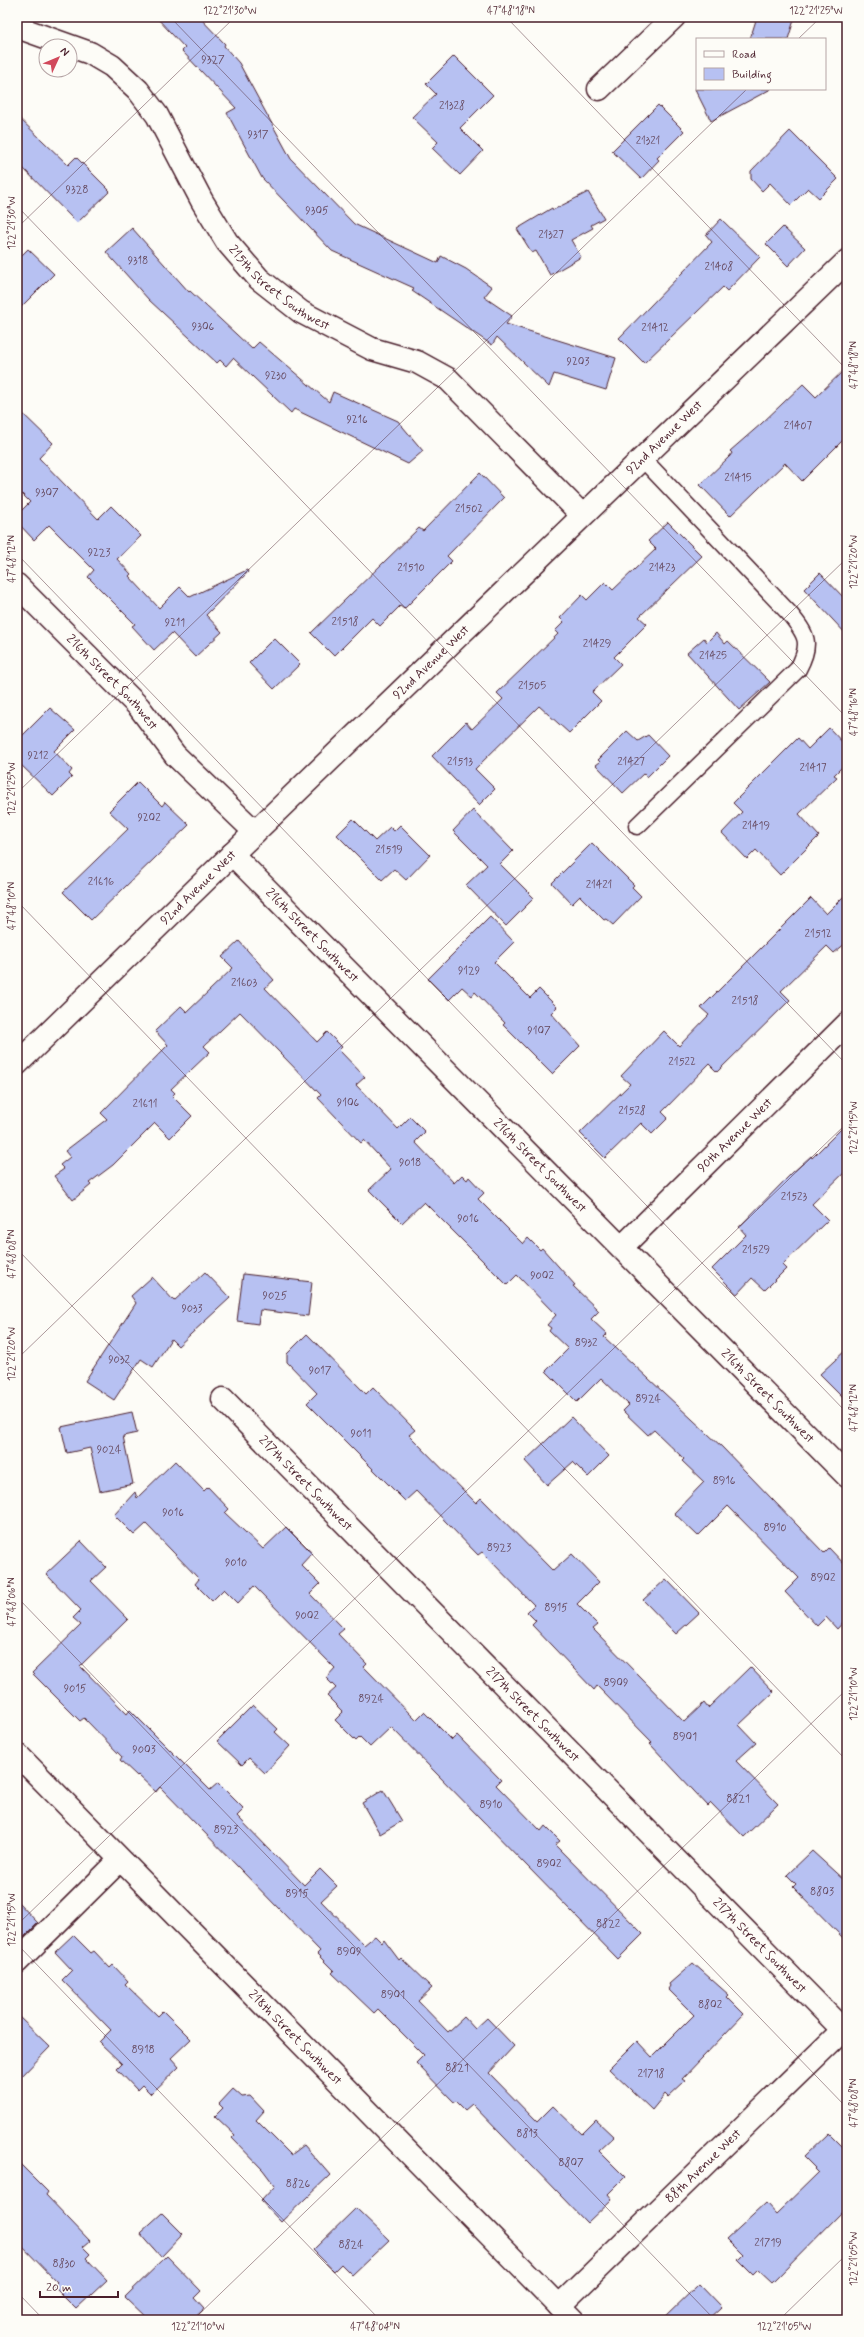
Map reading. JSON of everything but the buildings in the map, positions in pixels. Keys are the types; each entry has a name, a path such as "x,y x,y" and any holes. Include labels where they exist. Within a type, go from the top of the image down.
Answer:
{"street":[{"path":"598,89 674,17"},
{"name":"215th Street Southwest","path":"17,27 90,53 112,66 138,90 157,115 202,201 223,235 259,279 301,312 372,349 417,362 448,379 582,515"},
{"name":"92nd Avenue West","path":"17,1064 582,515 847,261"},
{"name":"216th Street Southwest","path":"17,585 139,707 175,755 255,832"},
{"name":"216th Street Southwest","path":"232,854 847,1476"},
{"name":"90th Avenue West","path":"622,1247 847,1024"},
{"name":"217th Street Southwest","path":"224,1398 845,2028"},
{"name":"218th Street Southwest","path":"17,1754 566,2313"},
{"path":"17,1962 120,1860"},
{"name":"88th Avenue West","path":"566,2313 845,2028"}],"lane":[{"path":"637,826 798,669 806,655 807,641 803,630 789,613 642,458"}]}
